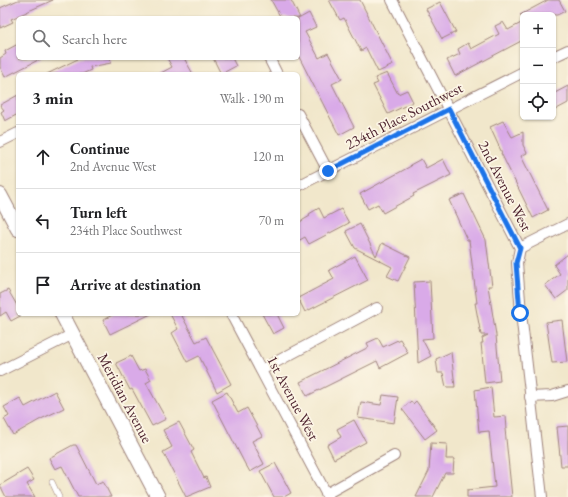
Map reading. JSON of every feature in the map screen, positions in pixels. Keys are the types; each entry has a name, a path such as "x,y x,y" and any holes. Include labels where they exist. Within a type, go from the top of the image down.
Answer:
{"main road":[{"path":"0,195 16,225"},
{"name":"Meridian Avenue","path":"63,316 158,497"}],"street":[{"name":"2nd Avenue West","path":"392,0 520,248 516,263 542,497"},
{"path":"556,56 568,50"},
{"path":"270,60 276,72"},
{"name":"234th Place Southwest","path":"300,185 520,74"},
{"path":"300,118 328,171"},
{"path":"0,142 16,134"},
{"path":"520,248 568,224"},
{"path":"261,370 377,308"},
{"name":"1st Avenue West","path":"232,316 327,496"},
{"path":"0,371 73,334"},
{"path":"530,397 552,396 568,391"},
{"path":"327,496 394,456"}],"lane":[{"path":"52,482 59,497"}],"building":[{"path":"18,0 53,0 16,16 11,19 13,22 0,28 0,8"},
{"path":"271,0 291,0 299,16 280,16"},
{"path":"329,0 360,0 393,65 378,72 366,48 361,51 344,18 340,20"},
{"path":"548,0 559,0 565,11 557,15 556,12 526,12"},
{"path":"440,2 456,32 442,39 426,9"},
{"path":"309,13 316,27 305,32 319,58 328,53 342,79 332,84 354,127 339,135 300,59 300,18"},
{"path":"503,22 508,30 520,24 520,42 455,76 447,60 460,54 458,49 468,43 471,49 499,34 495,26"},
{"path":"16,45 16,60 38,60 5,77 0,67 0,58 6,54 5,51"},
{"path":"76,60 110,60 111,63 90,67 91,70 86,72 51,72"},
{"path":"168,60 185,60 192,72 163,72 172,67"},
{"path":"214,60 233,60 236,66 225,72 220,72"},
{"path":"387,73 398,94 407,90 413,102 388,114 373,85 378,83 375,78"},
{"path":"568,86 568,103 556,109 556,92"},
{"path":"16,96 16,115 5,121 1,112 4,110 0,105"},
{"path":"503,121 512,137 523,132 523,145 527,153 521,156 548,210 533,218 490,127"},
{"path":"421,159 426,168 443,159 451,175 413,194 414,196 383,213 378,204 368,209 360,194"},
{"path":"464,194 486,240 492,286 488,286 496,335 500,381 485,383 481,343 483,343 482,338 488,335 481,335 475,303 477,303 469,240 467,240 449,200"},
{"path":"319,208 324,218 341,209 349,223 309,244 305,237 300,240 300,222 310,216 309,214"},
{"path":"360,224 376,256 382,243 410,257 398,281 387,276 392,267 355,248 346,231"},
{"path":"568,254 568,290 556,299 545,285 560,274 554,265"},
{"path":"355,256 368,280 305,312 300,302 300,297 334,279 329,270"},
{"path":"430,281 433,338 422,339 431,356 418,363 414,282"},
{"path":"8,290 16,304 16,316 20,316 11,321 6,312 0,316 0,294"},
{"path":"110,316 147,316 110,334 103,320"},
{"path":"171,316 182,316 196,342 206,337 231,384 217,392 199,356 187,362 172,333 178,329"},
{"path":"263,316 278,316 284,328 273,334"},
{"path":"562,320 567,362 552,363 546,322"},
{"path":"378,338 383,347 400,339 408,353 380,368 377,361 307,396 300,382 369,347 367,343"},
{"path":"451,352 455,387 446,387 443,373 438,373 436,359"},
{"path":"131,356 139,371 145,369 151,380 146,383 166,419 152,426 132,389 130,390 116,363"},
{"path":"491,387 494,417 506,416 507,429 505,429 512,497 467,497 467,490 495,487 489,431 479,432 475,390"},
{"path":"55,391 64,408 13,435 4,419 9,416 4,407 20,398 25,407"},
{"path":"227,392 238,413 247,408 262,436 252,441 264,464 250,472 212,400"},
{"path":"383,395 398,397 394,423 358,418 361,402 381,405"},
{"path":"411,401 413,404 416,401 437,430 425,439 402,409"},
{"path":"354,420 366,442 334,459 327,445 341,437 337,429"},
{"path":"179,422 194,450 191,452 204,478 206,477 210,487 186,497 163,452 172,447 163,430"},
{"path":"568,426 568,466 561,466 557,427"},
{"path":"431,443 447,444 446,459 454,459 453,473 445,473 433,497 416,497 429,471"},
{"path":"73,445 76,445 96,484 103,481 111,497 78,497 62,466 55,469 49,458"},
{"path":"275,463 291,493 284,497 274,497 260,471"},
{"path":"27,469 34,480 27,484 35,497 6,497 0,485"}],"route":[{"path":"328,171 449,109 520,248 516,263 520,313"}]}
